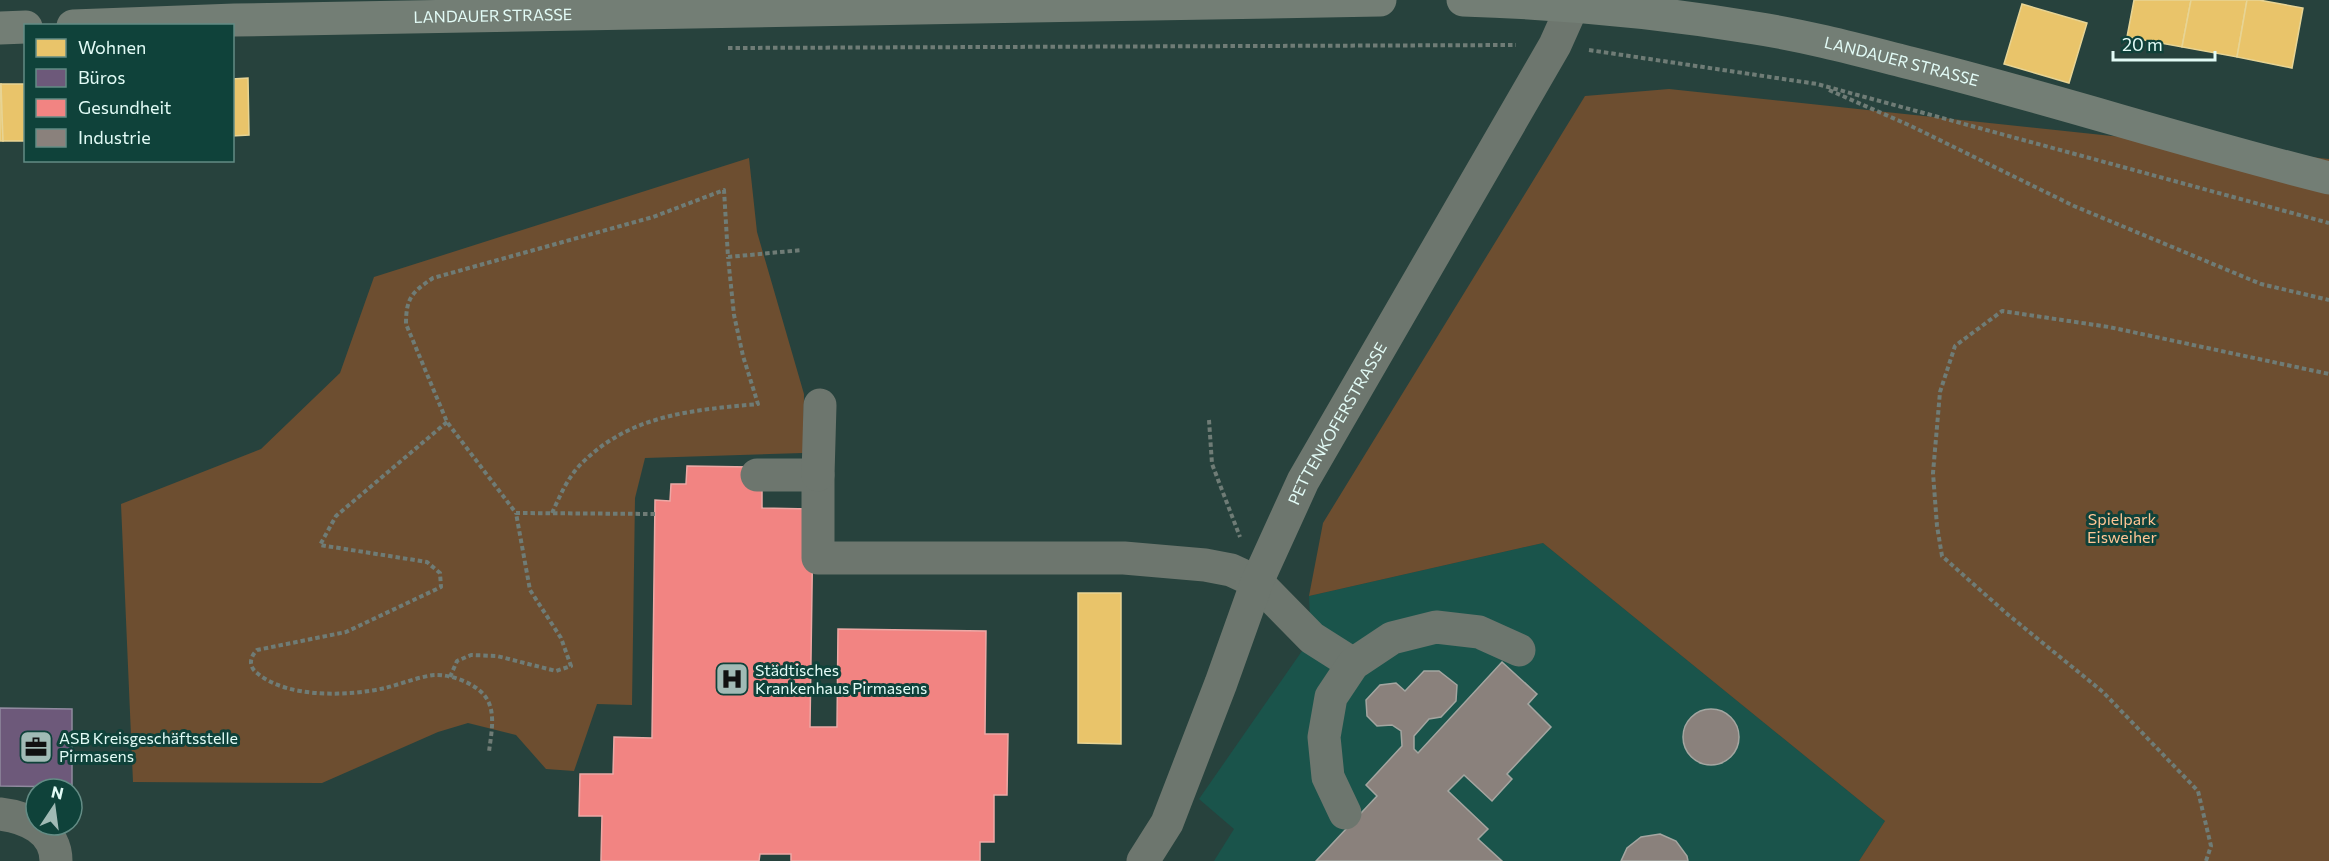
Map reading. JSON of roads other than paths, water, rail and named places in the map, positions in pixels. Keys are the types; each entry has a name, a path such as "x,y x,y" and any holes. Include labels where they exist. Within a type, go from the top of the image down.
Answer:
{"main road":[{"name":"LANDAUER STRASSE","path":"128,24 235,20 1380,0"},
{"name":"LANDAUER STRASSE","path":"1462,0 1574,3 1757,28 1867,52 1978,80 2225,152 2329,178"},
{"path":"0,28 24,27"}],"street":[{"name":"PETTENKOFERSTRASSE","path":"1143,861 1167,823 1257,582 1303,482 1555,45 1574,3"},
{"path":"820,405 818,558 1124,558 1205,565 1231,570 1257,582 1312,638 1353,663"},
{"path":"757,475 818,475"},
{"path":"1345,813 1328,777 1324,737 1331,697 1353,663 1392,638 1436,627 1479,632 1519,650"},
{"path":"0,814 17,816 34,823 45,833 56,853 56,861"}],"place":[{"name":"Städtisches Krankenhaus Pirmasens","path":"732,679"},
{"name":"ASB Kreisgeschäftsstelle Pirmasens","path":"36,747"}],"park label":[{"name":"Spielpark Eisweiher","path":"2122,528"}]}
